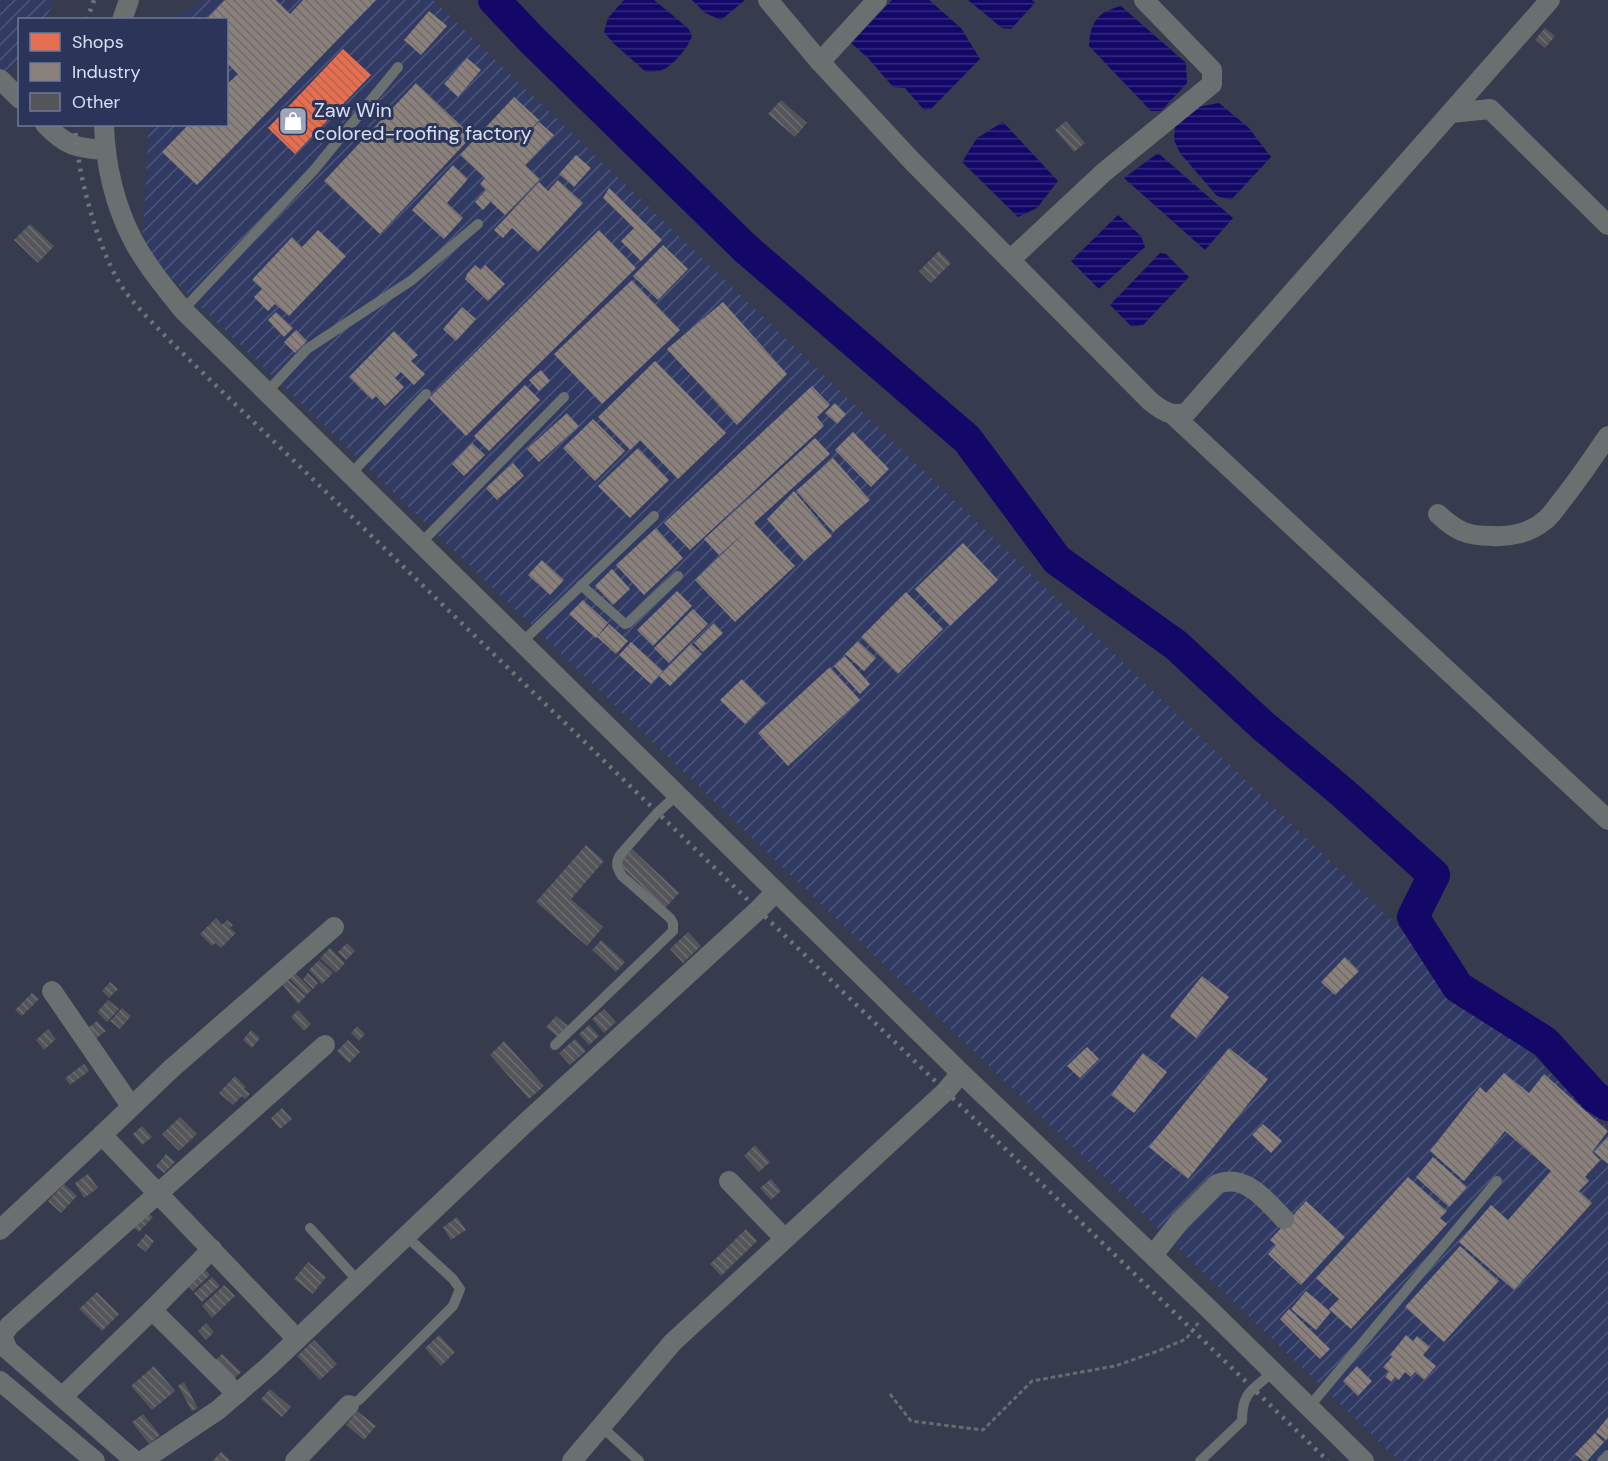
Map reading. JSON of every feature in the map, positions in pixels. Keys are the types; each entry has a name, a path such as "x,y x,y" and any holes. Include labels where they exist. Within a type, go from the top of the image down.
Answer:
{"street":[{"path":"123,18 129,0"},
{"path":"768,0 820,62 912,161 1150,401 1161,410 1172,414 1608,820"},
{"path":"820,62 878,0"},
{"path":"1010,260 1103,173 1212,84 1212,70 1144,0"},
{"path":"1172,414 1187,412 1550,0"},
{"path":"0,79 18,97"},
{"path":"1450,113 1490,109 1608,225"},
{"path":"47,126 55,135 75,147 104,150"},
{"path":"104,126 104,150 119,207 134,242 183,310 776,892 1364,1461"},
{"path":"1438,514 1463,533 1504,537 1534,528 1546,520 1574,486 1608,436"},
{"path":"324,1045 9,1326 2,1336 8,1350 142,1461 218,1410 237,1394 776,892"},
{"path":"0,1230 131,1106 334,927"},
{"path":"52,991 131,1106"},
{"path":"572,1461 673,1342 946,1091 961,1072"},
{"path":"102,1135 297,1339"},
{"path":"729,1181 784,1238"},
{"path":"1153,1255 1180,1221 1217,1184 1223,1182 1240,1181 1250,1187 1284,1219"},
{"path":"62,1397 212,1249"},
{"path":"152,1310 237,1394"},
{"path":"0,1381 94,1461"},
{"path":"295,1461 349,1405"}],"lane":[{"path":"183,310 314,170 398,67"},
{"path":"267,392 307,349 412,280 478,224"},
{"path":"350,475 426,394"},
{"path":"421,543 564,397"},
{"path":"522,642 654,516"},
{"path":"581,585 625,624 678,576"},
{"path":"555,1045 672,931 673,923 670,918 622,876 616,862 657,813 677,795"},
{"path":"1309,1407 1497,1181"},
{"path":"310,1228 358,1281"},
{"path":"349,1405 358,1400 453,1306 460,1289 453,1279 406,1236"},
{"path":"1200,1461 1242,1421 1242,1402 1252,1389 1273,1372"},
{"path":"602,1426 639,1461"},
{"path":"1602,1461 1608,1455"}],"path":[{"path":"890,1394 911,1421 983,1430 1032,1381 1115,1366 1158,1351 1185,1339 1209,1309"}],"shaded area":[{"path":"0,0 55,0 46,18 18,18 18,60 0,86"},
{"path":"202,0 433,0 1608,1128 1608,1461 1399,1461 142,250 149,126 228,126 228,18 177,18"},
{"path":"624,0 654,0 688,28 692,36 690,41 670,66 658,71 646,72 604,32 608,18"},
{"path":"692,0 745,0 721,20 705,13"},
{"path":"892,0 929,0 961,28 980,59 931,109 924,110 905,88 893,87 868,58 851,43"},
{"path":"968,0 1032,0 1035,3 1011,29 1002,28"},
{"path":"1121,6 1186,63 1187,83 1161,111 1151,111 1089,46 1091,31 1096,20 1113,8"},
{"path":"1219,103 1249,128 1271,157 1231,200 1217,196 1180,153 1174,140 1175,127 1198,107"},
{"path":"1003,122 1058,181 1037,208 1018,217 962,162 977,138"},
{"path":"1158,153 1233,218 1205,250 1124,178"},
{"path":"1118,215 1141,236 1145,247 1099,289 1071,261"},
{"path":"1160,253 1166,254 1189,277 1143,325 1132,327 1110,305"}],"building: Shops":[{"path":"343,49 371,75 295,154 268,128"}],"building: Industry":[{"path":"225,0 276,0 290,14 303,0 376,0 197,185 162,152 187,126 228,126 228,83 238,74 228,64 228,18 208,18"},
{"path":"429,11 447,26 421,55 404,40"},
{"path":"467,58 481,70 458,97 444,84"},
{"path":"416,83 472,136 380,234 324,181"},
{"path":"514,97 539,120 520,141 539,122 554,135 525,165 540,179 505,215 491,202 496,196 483,210 475,202 486,190 480,184 485,178 460,155"},
{"path":"576,155 591,168 574,187 559,174"},
{"path":"453,165 468,179 447,203 463,218 444,239 412,210"},
{"path":"558,180 583,203 538,252 512,228 503,238 494,230 539,182 548,191"},
{"path":"609,188 662,240 641,261 621,241 634,228 603,198"},
{"path":"318,230 346,256 289,316 275,304 268,311 254,297 262,289 252,280 292,237 302,247"},
{"path":"599,230 636,268 466,436 429,398"},
{"path":"663,245 688,269 658,300 633,276"},
{"path":"475,265 481,270 485,265 505,284 488,301 465,279"},
{"path":"632,280 680,330 602,404 554,354"},
{"path":"723,302 787,374 737,425 667,349"},
{"path":"462,307 476,319 456,341 443,329"},
{"path":"276,312 293,328 284,337 268,320"},
{"path":"296,330 307,341 295,353 284,342"},
{"path":"394,331 418,355 411,361 425,374 414,385 401,372 395,378 404,387 385,406 376,396 372,400 349,377"},
{"path":"655,361 726,433 678,479 640,440 630,450 598,417"},
{"path":"541,370 550,381 539,391 529,380"},
{"path":"525,385 540,400 489,451 474,436"},
{"path":"812,386 830,405 817,417 824,426 690,550 664,523"},
{"path":"835,403 846,414 837,424 825,413"},
{"path":"567,413 579,426 539,462 527,449"},
{"path":"593,419 625,451 595,481 563,448"},
{"path":"853,432 889,469 871,487 835,450"},
{"path":"815,438 830,454 754,523 795,566 735,622 695,580 744,533 719,555 704,539"},
{"path":"472,443 485,455 464,476 452,464"},
{"path":"638,448 669,480 630,518 598,486"},
{"path":"833,458 870,500 833,532 796,491"},
{"path":"513,463 524,476 497,500 486,488"},
{"path":"794,491 832,536 804,561 767,519"},
{"path":"656,528 683,558 644,595 616,565"},
{"path":"963,543 998,580 950,626 915,589"},
{"path":"542,560 564,580 550,595 528,575"},
{"path":"612,569 630,589 613,605 595,586"},
{"path":"677,591 692,606 653,646 637,630"},
{"path":"906,592 943,629 898,674 861,637"},
{"path":"583,600 608,623 596,638 569,614"},
{"path":"693,609 708,624 669,663 654,648"},
{"path":"714,623 723,633 703,652 694,643"},
{"path":"609,624 628,641 616,654 597,637"},
{"path":"858,641 876,658 864,671 845,654"},
{"path":"631,642 663,671 651,684 619,655"},
{"path":"691,644 702,654 670,686 659,676"},
{"path":"845,656 870,684 860,694 834,666"},
{"path":"830,667 860,700 788,766 758,733"},
{"path":"742,679 766,703 745,724 720,700"},
{"path":"1345,957 1359,971 1335,995 1321,982"},
{"path":"1202,976 1229,997 1196,1038 1170,1016"},
{"path":"1087,1047 1099,1059 1080,1078 1067,1066"},
{"path":"1229,1048 1268,1079 1188,1179 1149,1147"},
{"path":"1143,1053 1167,1072 1134,1113 1111,1095"},
{"path":"1504,1073 1529,1093 1544,1074 1608,1131 1592,1152 1600,1160 1585,1177 1589,1181 1579,1191 1592,1203 1514,1290 1459,1242 1491,1205 1508,1220 1551,1171 1505,1131 1464,1181 1430,1151 1480,1087 1486,1093"},
{"path":"1263,1124 1282,1141 1271,1153 1252,1135"},
{"path":"1608,1137 1608,1164 1594,1152"},
{"path":"1433,1157 1467,1187 1449,1207 1416,1177"},
{"path":"1408,1177 1447,1211 1440,1218 1447,1224 1351,1329 1329,1309 1339,1299 1316,1278"},
{"path":"1306,1201 1345,1237 1301,1285 1268,1254 1276,1245 1270,1240"},
{"path":"1460,1246 1499,1281 1444,1342 1405,1307"},
{"path":"1306,1291 1331,1312 1316,1330 1291,1309"},
{"path":"1289,1309 1330,1349 1320,1359 1280,1319"},
{"path":"1406,1335 1413,1341 1417,1336 1430,1347 1423,1355 1436,1366 1424,1380 1415,1372 1411,1377 1405,1372 1399,1380 1395,1377 1391,1382 1385,1377 1389,1372 1383,1367"},
{"path":"1357,1366 1372,1381 1358,1396 1343,1381"},
{"path":"1608,1417 1608,1438 1606,1440 1596,1432"},
{"path":"1595,1433 1604,1442 1587,1461 1583,1461 1575,1454"}],"building: Other":[{"path":"1545,28 1555,36 1545,48 1535,40"},
{"path":"781,100 807,123 795,137 768,114"},
{"path":"1066,121 1085,143 1074,152 1055,130"},
{"path":"30,224 54,246 38,263 14,240"},
{"path":"939,251 951,263 931,283 919,271"},
{"path":"586,845 604,861 571,899 603,927 587,946 536,902"},
{"path":"632,849 679,893 665,908 618,864"},
{"path":"216,918 222,925 227,920 233,925 230,928 236,933 221,948 215,943 212,946 200,934"},
{"path":"688,932 701,946 683,963 670,949"},
{"path":"601,940 625,962 616,972 592,950"},
{"path":"347,943 355,951 346,960 338,952"},
{"path":"330,948 345,963 336,973 320,958"},
{"path":"319,960 333,973 322,984 309,970"},
{"path":"293,971 312,990 306,995 288,977"},
{"path":"308,973 318,983 313,989 303,979"},
{"path":"288,980 306,996 298,1004 283,985"},
{"path":"110,982 118,989 109,998 102,991"},
{"path":"32,993 39,999 22,1016 15,1010"},
{"path":"108,1000 119,1009 107,1022 97,1012"},
{"path":"122,1008 131,1016 120,1029 110,1021"},
{"path":"604,1009 616,1022 604,1033 592,1019"},
{"path":"298,1010 311,1024 304,1031 291,1017"},
{"path":"556,1016 568,1026 558,1037 546,1027"},
{"path":"97,1021 106,1031 92,1042 84,1031"},
{"path":"589,1025 599,1036 589,1045 579,1034"},
{"path":"357,1026 365,1034 359,1041 351,1033"},
{"path":"48,1029 56,1039 44,1050 36,1040"},
{"path":"251,1030 260,1038 252,1048 243,1040"},
{"path":"575,1039 586,1051 570,1065 559,1053"},
{"path":"348,1040 360,1052 349,1063 337,1051"},
{"path":"504,1041 544,1086 529,1099 490,1055"},
{"path":"84,1064 89,1071 70,1085 65,1078"},
{"path":"235,1076 250,1094 245,1099 242,1096 233,1105 219,1093"},
{"path":"282,1108 292,1119 280,1129 271,1118"},
{"path":"180,1117 197,1134 179,1151 162,1134"},
{"path":"142,1126 152,1137 142,1145 133,1134"},
{"path":"755,1145 770,1162 759,1172 744,1156"},
{"path":"166,1154 175,1162 164,1173 156,1166"},
{"path":"88,1174 98,1188 84,1198 75,1183"},
{"path":"771,1179 781,1191 771,1200 760,1188"},
{"path":"64,1184 77,1196 61,1213 48,1201"},
{"path":"147,1212 153,1217 139,1232 133,1227"},
{"path":"457,1217 466,1230 451,1240 443,1227"},
{"path":"746,1229 757,1241 721,1276 710,1264"},
{"path":"146,1234 154,1241 146,1252 137,1245"},
{"path":"308,1262 326,1277 313,1294 294,1279"},
{"path":"203,1267 210,1275 193,1291 185,1283"},
{"path":"212,1277 220,1286 202,1302 194,1293"},
{"path":"224,1285 235,1296 212,1318 202,1306"},
{"path":"97,1292 119,1314 102,1331 79,1309"},
{"path":"206,1323 214,1332 206,1340 198,1331"},
{"path":"439,1335 455,1352 441,1366 425,1348"},
{"path":"314,1340 337,1364 320,1380 297,1356"},
{"path":"222,1354 241,1372 233,1380 214,1362"},
{"path":"154,1366 175,1391 152,1410 131,1386"},
{"path":"184,1382 198,1408 192,1411 178,1386"},
{"path":"270,1389 291,1407 282,1417 261,1399"},
{"path":"357,1411 376,1426 364,1440 346,1425"},
{"path":"143,1414 160,1435 149,1444 132,1422"},
{"path":"221,1452 231,1461 212,1461"}],"waterway":[{"path":"494,0 745,248 967,439 1057,560 1176,645 1262,725 1343,793 1434,875 1413,917 1458,987 1545,1042 1595,1097 1608,1105"}],"railway":[{"path":"88,18 94,0"},
{"path":"75,126 85,189 107,258 127,294 171,342 1328,1461"}],"place":[{"name":"Zaw Win colored-roofing factory","path":"293,121"}]}
